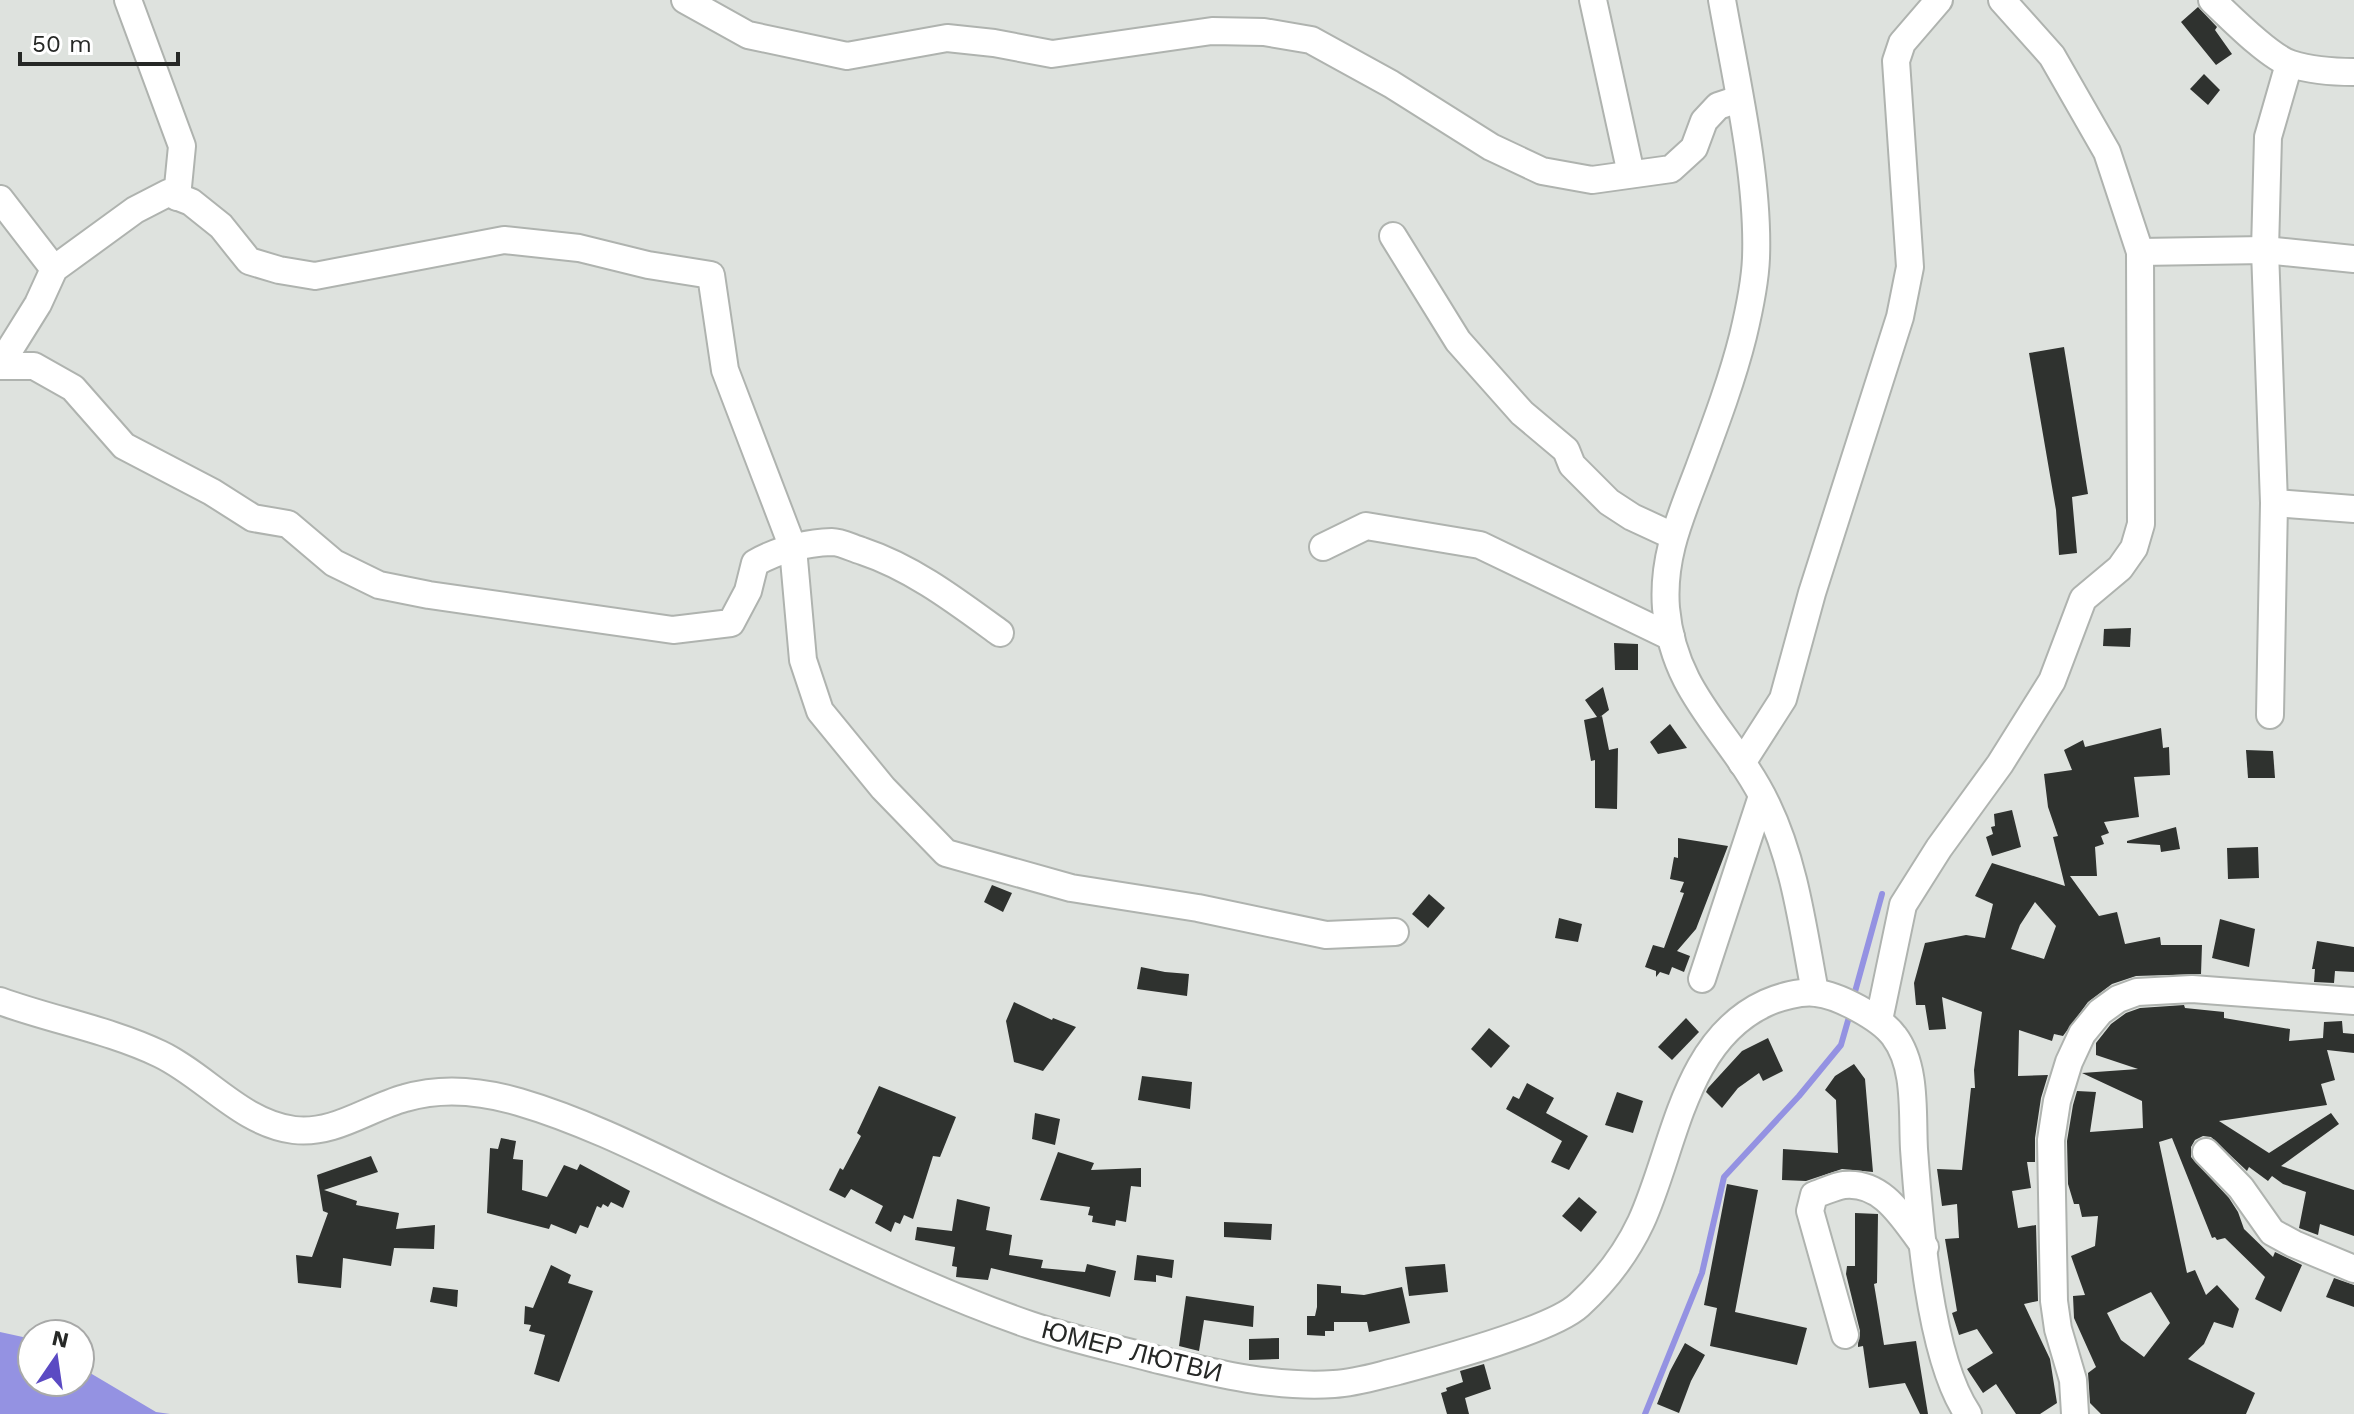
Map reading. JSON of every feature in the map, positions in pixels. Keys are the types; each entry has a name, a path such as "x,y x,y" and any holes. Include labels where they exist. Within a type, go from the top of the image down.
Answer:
{"street":[{"path":"128,0 182,146 177,197"},
{"path":"685,0 748,35 847,56 947,38 1052,54 1212,31 1264,32 1311,40 1391,84 1491,147 1542,171 1592,180 1671,169 1694,148 1704,121 1718,106 1739,99"},
{"path":"1593,0 1631,174"},
{"path":"1722,0 1752,182 1756,259 1742,339 1708,444 1673,536 1666,568 1666,608 1682,674 1762,796 1786,847 1815,992"},
{"path":"1742,763 1783,699 1812,593 1900,317 1910,267 1896,61 1902,43 1939,0"},
{"path":"1968,1414 1961,1404 1942,1349 1931,1298 1909,1070 1895,1036 1862,1012 1903,905 1939,848 2000,764 2052,681 2083,599 2120,568 2134,548 2141,524 2140,252 2107,152 2052,56 2002,0"},
{"path":"2212,0 2242,30 2289,64 2354,72"},
{"path":"2270,715 2274,503 2265,250 2268,137 2289,64"},
{"path":"0,366 38,304 54,269 135,210 168,193 191,202 221,226 249,261 315,276 360,270 411,256 504,240 579,248 648,265 711,275 725,370 793,548 803,660 820,711 883,788 946,853 1071,888 1198,908 1326,935 1395,932"},
{"path":"0,199 54,269"},
{"path":"1393,236 1458,341 1522,413 1566,450 1572,465 1609,502 1632,517 1673,536"},
{"path":"2140,252 2265,250 2354,259"},
{"path":"0,366 34,366 73,388 124,446 212,492 253,518 288,524 334,563 379,585 673,630 731,623 748,591 755,563 773,553 835,542 884,558 941,589 1000,633"},
{"path":"2274,503 2354,509"},
{"path":"1323,547 1366,526 1480,545 1671,637"},
{"path":"1702,979 1762,796"},
{"path":"2075,1414 2073,1380 2058,1329 2054,1301 2051,1140 2057,1101 2082,1034 2100,1012 2118,999 2137,992 2192,989 2354,1001"},
{"name":"ЮМЕР ЛЮТВИ","path":"0,1001 165,1056 258,1120 288,1129 311,1131 336,1125 400,1099 431,1092 470,1092 517,1101 583,1125 909,1276 1038,1328 1215,1373 1289,1385 1341,1384 1400,1370 1494,1341 1572,1312 1617,1264 1640,1225 1696,1075 1727,1029 1748,1012 1777,998 1815,992 1862,1012"},
{"path":"2206,1152 2241,1188 2272,1232 2354,1269"},
{"path":"1845,1335 1810,1211 1814,1195 1844,1185 1868,1187 1888,1199 1925,1247"}],"shaded area":[{"path":"0,1332 16,1336 16,1398 96,1398 96,1376 156,1412 170,1414 0,1414"}],"building":[{"path":"2198,7 2217,27 2215,30 2232,54 2216,65 2181,22"},
{"path":"2204,74 2220,90 2208,105 2190,89"},
{"path":"2064,347 2088,494 2072,497 2077,553 2059,555 2056,510 2029,353"},
{"path":"2131,628 2130,647 2103,646 2104,629"},
{"path":"1614,643 1638,644 1638,670 1615,670"},
{"path":"1603,687 1609,710 1600,717 1609,750 1618,748 1617,809 1595,808 1595,760 1591,761 1584,720 1597,717 1585,700"},
{"path":"1670,724 1687,748 1658,754 1650,742"},
{"path":"2161,728 2163,748 2169,747 2170,775 2134,777 2139,817 2104,822 2109,833 2101,836 2104,844 2095,847 2097,876 2070,876 2099,916 2117,912 2125,944 2160,937 2161,945 2202,945 2201,974 2136,976 2112,984 2088,1002 2063,1036 2054,1034 2052,1041 2019,1030 2018,1076 2048,1075 2035,1138 2035,1162 2027,1162 2031,1188 2012,1191 2018,1228 2036,1225 2038,1301 2024,1304 2050,1359 2057,1403 2040,1414 2016,1414 1996,1384 1983,1393 1967,1369 1993,1353 1977,1329 1959,1335 1952,1313 1957,1311 1945,1239 1959,1238 1957,1204 1942,1206 1937,1169 1962,1170 1971,1088 1975,1088 1974,1070 1982,1012 1942,997 1946,1029 1929,1030 1925,1005 1916,1005 1914,983 1925,943 1966,935 1985,938 1993,904 1975,896 1992,863 2065,886 2053,837 2058,836 2048,807 2044,774 2072,770 2064,750 2083,740 2085,747","holes":["2035,902 2056,926 2044,959 2011,949 2020,925"]},
{"path":"2246,750 2273,751 2275,778 2248,778"},
{"path":"2012,810 2021,847 1992,856 1986,837 1993,834 1994,814"},
{"path":"2176,827 2180,849 2161,852 2160,845 2127,843 2127,841"},
{"path":"1678,838 1728,846 1696,929 1677,951 1690,956 1684,972 1672,967 1669,975 1660,972 1656,977 1656,971 1645,967 1653,945 1664,948 1684,893 1680,892 1684,882 1670,879 1674,857 1678,858"},
{"path":"2258,847 2259,878 2228,879 2227,848"},
{"path":"992,885 1012,893 1003,912 984,902"},
{"path":"1429,894 1445,908 1428,928 1412,914"},
{"path":"1559,918 1582,924 1578,942 1555,938"},
{"path":"2220,919 2255,929 2249,967 2212,958"},
{"path":"2317,941 2354,947 2354,972 2335,971 2334,983 2314,982 2315,969 2312,969"},
{"path":"1141,967 1189,974 1187,996 1137,989"},
{"path":"1014,1002 1052,1020 1076,1027 1043,1071 1014,1062 1006,1021"},
{"path":"2184,1005 2185,1008 2224,1012 2224,1018 2290,1029 2289,1041 2323,1038 2324,1022 2342,1021 2343,1033 2354,1034 2354,1053 2327,1050 2335,1080 2321,1084 2327,1105 2219,1121 2269,1153 2331,1113 2339,1124 2281,1166 2354,1190 2354,1236 2320,1224 2318,1235 2299,1228 2306,1192 2283,1184 2272,1176 2268,1181 2249,1167 2247,1171 2211,1137 2203,1136 2195,1140 2191,1147 2191,1157 2229,1198 2244,1229 2273,1257 2275,1252 2302,1265 2281,1312 2255,1299 2265,1277 2225,1238 2212,1238 2172,1138 2159,1142 2187,1273 2195,1270 2206,1295 2217,1285 2239,1309 2233,1328 2214,1322 2204,1344 2188,1359 2255,1393 2246,1414 2101,1414 2090,1403 2088,1373 2096,1367 2074,1318 2073,1296 2085,1295 2071,1256 2095,1246 2098,1216 2082,1217 2079,1204 2074,1204 2068,1184 2067,1141 2077,1091 2096,1092 2090,1132 2143,1128 2142,1101 2082,1073 2138,1069 2096,1055 2096,1043 2111,1024 2140,1008","holes":["2151,1292 2170,1323 2144,1357 2121,1340 2107,1313"]},
{"path":"1686,1018 1699,1032 1672,1060 1658,1047"},
{"path":"1489,1028 1510,1046 1491,1068 1471,1049"},
{"path":"1768,1038 1783,1071 1763,1081 1759,1073 1738,1088 1722,1108 1706,1092 1708,1088 1742,1051"},
{"path":"1854,1064 1865,1079 1873,1172 1842,1169 1806,1181 1782,1180 1783,1149 1838,1153 1836,1100 1825,1090 1835,1076"},
{"path":"1142,1076 1192,1082 1190,1109 1138,1100"},
{"path":"1527,1083 1554,1098 1546,1113 1588,1136 1569,1170 1551,1162 1562,1141 1506,1109 1513,1096 1519,1099"},
{"path":"879,1086 956,1117 940,1157 933,1156 913,1219 904,1215 900,1224 895,1222 891,1232 875,1223 883,1206 851,1189 845,1198 829,1190 861,1136 857,1133"},
{"path":"1617,1092 1643,1101 1633,1133 1605,1125"},
{"path":"1035,1113 1060,1119 1055,1145 1032,1139"},
{"path":"501,1138 516,1141 513,1159 523,1160 522,1190 547,1197 564,1165 577,1170 580,1164 630,1191 623,1208 611,1202 608,1207 603,1204 601,1208 597,1206 588,1228 580,1225 576,1234 551,1224 549,1229 487,1213 490,1148 498,1149"},
{"path":"1058,1152 1094,1163 1091,1170 1141,1168 1141,1187 1131,1186 1126,1222 1116,1220 1115,1226 1092,1222 1093,1216 1088,1215 1090,1207 1040,1200"},
{"path":"371,1156 378,1172 324,1190 357,1201 356,1205 399,1213 396,1229 435,1225 434,1249 394,1248 391,1266 343,1258 341,1288 298,1283 296,1255 312,1257 328,1213 323,1211 317,1175"},
{"path":"1727,1184 1758,1190 1735,1312 1807,1328 1797,1365 1710,1346 1717,1308 1704,1305"},
{"path":"1579,1197 1597,1212 1581,1232 1562,1216"},
{"path":"957,1199 990,1207 986,1230 1012,1235 1009,1255 1043,1260 1041,1268 1085,1272 1087,1264 1116,1271 1110,1297 991,1268 988,1280 956,1277 957,1267 952,1266 955,1247 915,1240 917,1227 952,1231"},
{"path":"1855,1213 1878,1214 1877,1283 1874,1284 1884,1345 1916,1341 1928,1414 1920,1414 1905,1383 1869,1388 1863,1346 1858,1347 1860,1331 1846,1274 1847,1266 1855,1266"},
{"path":"1224,1222 1272,1224 1271,1240 1224,1237"},
{"path":"1137,1255 1174,1260 1172,1278 1156,1275 1156,1282 1134,1280"},
{"path":"1445,1264 1448,1292 1409,1296 1405,1267"},
{"path":"551,1265 571,1275 568,1283 593,1291 559,1382 534,1374 545,1335 529,1331 531,1325 524,1324 525,1306 533,1308"},
{"path":"2334,1278 2354,1285 2354,1307 2326,1297"},
{"path":"1317,1284 1341,1286 1341,1293 1364,1295 1402,1287 1410,1323 1369,1332 1367,1322 1334,1322 1334,1331 1325,1331 1325,1336 1307,1335 1307,1316 1315,1316 1317,1307"},
{"path":"433,1287 458,1290 457,1307 430,1302"},
{"path":"1186,1296 1254,1306 1253,1327 1204,1320 1199,1351 1179,1346"},
{"path":"1279,1338 1279,1359 1249,1360 1249,1339"},
{"path":"1685,1343 1705,1355 1679,1413 1657,1404"},
{"path":"1484,1364 1491,1389 1465,1398 1469,1414 1447,1414 1441,1393 1463,1382 1460,1371"}],"waterway":[{"path":"1853,999 1882,894"},
{"path":"1645,1414 1702,1273 1724,1177 1841,1045 1851,1010"}]}
